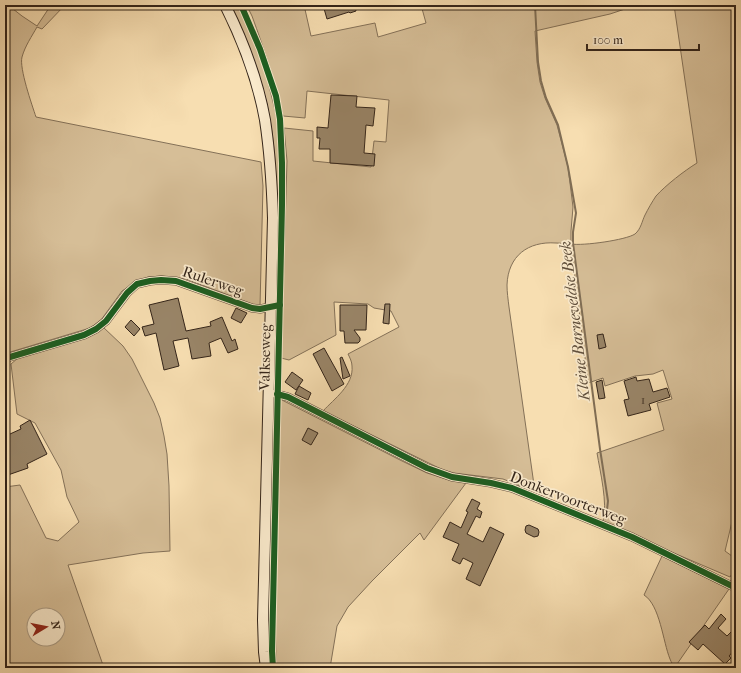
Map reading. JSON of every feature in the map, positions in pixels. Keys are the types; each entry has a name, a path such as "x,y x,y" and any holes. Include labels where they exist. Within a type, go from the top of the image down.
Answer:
{"main road":[{"name":"Valkseweg","path":"225,5 254,78 264,120 271,170 273,218 263,620 266,668"}],"street":[{"name":"Rulerweg","path":"5,358 84,335 96,329 106,321 127,293 137,284 150,281 176,281 252,308 260,309 270,307"},
{"name":"Donkervoorterweg","path":"268,393 288,397 427,468 452,477 512,488 632,537 736,588"}],"shaded area":[{"path":"5,5 8,5 37,26 51,5 65,5 42,29 37,27 22,57 24,78 36,117 261,162 263,186 260,306 186,279 162,276 148,277 136,282 122,291 101,320 90,328 7,353 5,352"},
{"path":"230,5 238,5 246,21 265,70 277,118 279,165 278,220 274,145 267,105 259,76"},
{"path":"258,5 304,5 311,36 375,23 378,37 426,23 421,5 637,5 610,14 535,31 540,82 545,98 557,125 568,167 573,207 571,244 577,244 614,240 635,234 656,196 675,178 697,163 674,5 736,5 736,505 725,551 736,559 736,567 730,577 603,521 605,506 602,478 597,453 664,430 657,403 672,399 663,370 653,374 635,376 605,386 603,378 588,383 571,245 546,243 528,248 521,252 516,258 508,275 508,301 535,492 503,479 454,473 443,470 323,411 342,391 350,379 352,364 348,354 399,327 391,311 374,308 368,304 334,302 336,335 289,360 281,358 287,161 284,128 313,131 313,161 371,167 374,141 386,142 389,100 307,91 305,118 283,116 269,65 248,8"},
{"path":"103,327 123,346 132,359 160,418 167,454 170,551 143,553 68,565 104,668 5,668 5,487 20,485 46,538 58,541 79,522 67,497 61,470 35,423 17,414 11,364 18,358"},
{"path":"280,399 427,473 449,480 466,483 424,540 420,533 348,607 337,626 330,668 276,668 275,603"},
{"path":"662,556 729,589 675,667 670,659 654,607 644,595"}],"building":[{"path":"323,5 355,5 356,11 327,19"},
{"path":"331,95 357,96 356,107 375,108 373,126 366,125 364,153 375,154 374,166 330,163 330,149 319,149 320,138 317,138 317,127 328,128"},
{"path":"178,298 186,331 211,326 210,322 222,317 232,341 235,339 238,349 228,353 221,338 209,343 211,356 192,359 188,338 173,341 179,366 164,370 156,333 145,336 142,327 154,324 149,305"},
{"path":"385,304 390,304 389,324 383,323"},
{"path":"340,305 367,305 366,330 354,330 360,338 358,343 345,343 344,331 340,331"},
{"path":"236,308 247,313 241,323 231,318"},
{"path":"131,320 140,329 134,336 125,327"},
{"path":"603,334 606,347 599,349 597,335"},
{"path":"324,348 344,384 332,391 313,354"},
{"path":"342,357 350,376 343,379 340,358"},
{"path":"292,372 303,380 296,390 285,382"},
{"path":"636,377 637,381 649,379 653,392 667,388 670,397 649,404 651,410 628,416 624,400 629,399 624,381"},
{"path":"602,380 605,398 599,399 596,382"},
{"path":"299,386 311,393 308,400 295,394"},
{"path":"30,420 47,454 27,464 28,468 5,476 5,435 21,429 20,426"},
{"path":"308,428 318,433 311,445 302,440"},
{"path":"472,499 480,503 477,509 482,512 480,518 476,516 467,534 483,542 490,527 504,534 480,586 466,579 473,563 463,558 460,564 452,560 459,544 443,537 450,522 461,528 468,512 466,511"},
{"path":"529,525 538,529 538,536 534,537 526,533 526,526"},
{"path":"721,614 726,619 718,628 727,636 736,627 736,648 729,656 731,658 725,664 703,644 698,650 689,642 705,625 709,629"}],"waterway":[{"name":"Kleine Barneveldse Beek","path":"535,5 538,62 541,81 546,98 558,125 568,167 576,213 573,243 608,501 606,519"}],"cycle path":[{"path":"241,5 260,49 276,96 280,119 282,205 272,651 273,668"},
{"path":"5,358 84,335 96,329 106,321 127,293 137,284 150,281 176,281 252,308 260,309 280,305"},
{"path":"277,394 288,397 427,468 452,477 512,488 632,537 736,588"}]}
